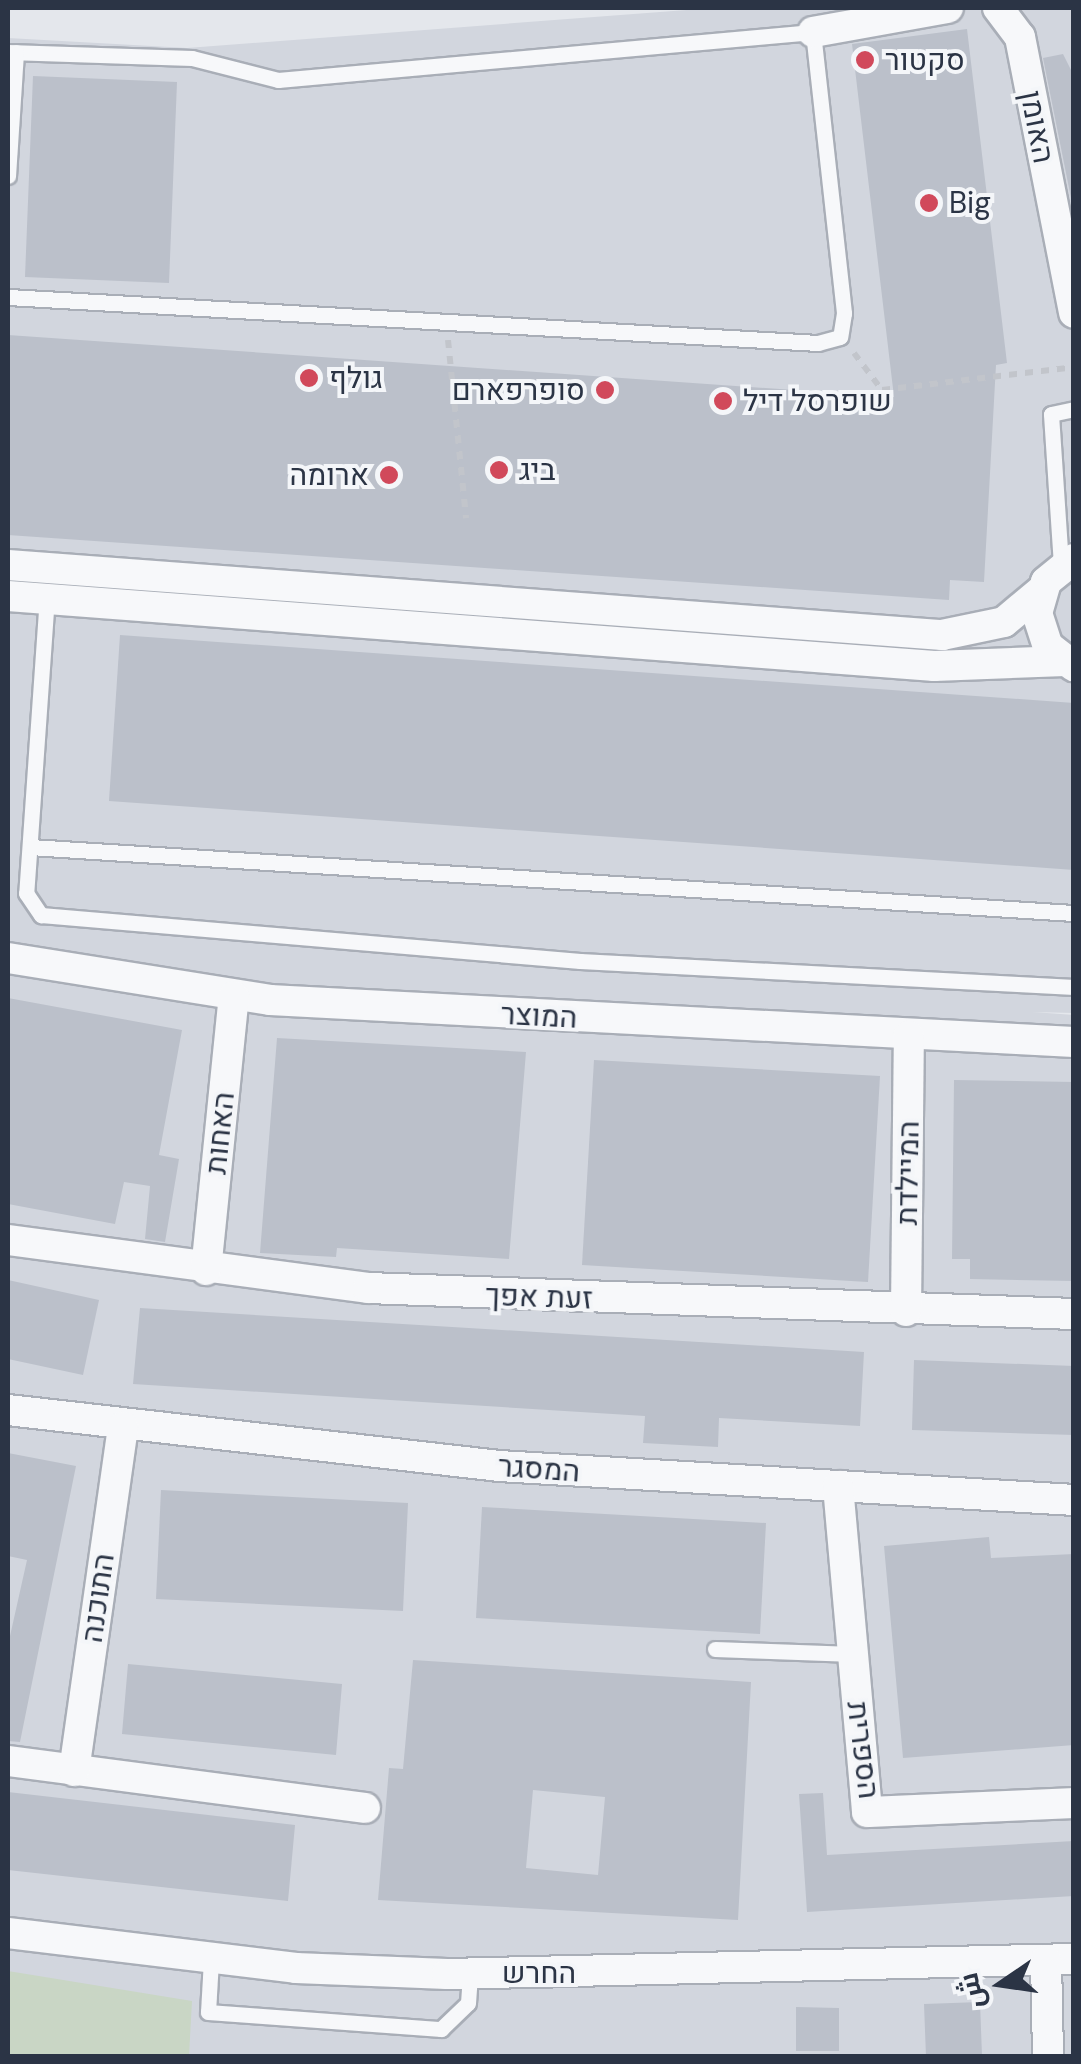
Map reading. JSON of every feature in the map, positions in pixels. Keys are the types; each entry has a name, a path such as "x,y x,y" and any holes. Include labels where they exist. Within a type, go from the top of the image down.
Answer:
{"street":[{"path":"813,32 948,8"},
{"name":"האומן","path":"998,8 1020,37 1074,313"},
{"path":"8,565 942,635 1004,622 1042,591 1067,562"},
{"path":"1042,591 1042,636 1069,664"},
{"path":"8,596 934,666 1069,664"},
{"name":"המוצר","path":"8,958 234,996 909,1036 1074,1042"},
{"name":"האחות","path":"206,1270 234,996"},
{"name":"המיילדת","path":"906,1311 909,1036"},
{"name":"זעת אפך","path":"8,1240 206,1270 437,1292 1074,1314"},
{"name":"המסגר","path":"8,1410 499,1466 1074,1500"},
{"name":"התוכנה","path":"74,1770 123,1426"},
{"name":"הספרית","path":"838,1486 867,1812 1074,1802"},
{"path":"8,1761 364,1808"},
{"name":"החרש","path":"8,1933 210,1960 470,1973 1060,1960"},
{"path":"1048,2056 1060,1960"}],"lane":[{"path":"8,176 12,52 224,67 278,80 813,32 840,337 818,343 8,297"},
{"path":"1067,562 1051,414 1074,409"},
{"path":"52,568 46,599 30,904 65,922 1074,987"},
{"path":"30,847 1074,912"},
{"path":"715,1650 853,1654"},
{"path":"210,1960 208,2012 442,2029 468,2003 470,1973"}],"path":[{"path":"446,322 466,518"},
{"path":"840,337 882,390 1074,366"}],"shaded area":[{"path":"713,8 1073,8 1074,1013 1033,1012 1074,1015 1073,2056 8,2056 8,38 187,48"}],"green space":[{"path":"8,1971 192,2001 189,2056 8,2056"}],"building":[{"name":"ביג","path":"967,29 1007,363 996,365 984,582 950,580 949,600 8,535 8,335 894,397 852,44"},
{"path":"1063,54 1074,76 1074,213 1043,58"},
{"path":"33,76 177,82 169,283 25,277"},
{"path":"120,635 1074,703 1074,870 109,801"},
{"path":"8,998 182,1030 159,1155 179,1159 165,1242 145,1239 150,1186 124,1182 115,1224 8,1204"},
{"path":"277,1038 526,1052 509,1259 337,1248 336,1257 260,1253"},
{"path":"594,1060 880,1076 868,1282 582,1265"},
{"path":"954,1080 1074,1082 1074,1281 970,1279 970,1259 952,1259"},
{"path":"8,1280 99,1300 83,1375 8,1359"},
{"path":"140,1308 864,1352 860,1426 719,1418 718,1447 643,1443 645,1416 133,1384"},
{"path":"914,1360 1074,1366 1074,1435 912,1430"},
{"path":"8,1453 76,1466 20,1742 8,1741 8,1645 27,1560 8,1556"},
{"path":"161,1490 408,1503 403,1611 156,1599"},
{"path":"482,1507 766,1523 760,1634 476,1618"},
{"path":"989,1537 991,1558 1074,1554 1074,1745 903,1758 884,1546"},
{"path":"413,1660 751,1682 738,1920 378,1900 389,1768 403,1769","holes":["533,1790 605,1797 598,1875 526,1868"]},
{"path":"128,1664 342,1684 336,1755 122,1734"},
{"path":"8,1792 295,1825 288,1901 8,1870"},
{"path":"823,1793 827,1855 1074,1841 1074,1896 807,1912 799,1794"},
{"path":"980,2002 982,2056 926,2056 924,2004"},
{"path":"796,2007 839,2008 839,2051 796,2051"}],"place":[{"name":"סקטור","path":"865,60"},
{"name":"Big","path":"929,203"},
{"name":"גולף","path":"309,378"},
{"name":"סופרפארם","path":"605,390"},
{"name":"שופרסל דיל","path":"723,401"},
{"name":"ביג","path":"499,470"},
{"name":"ארומה","path":"389,475"}]}
